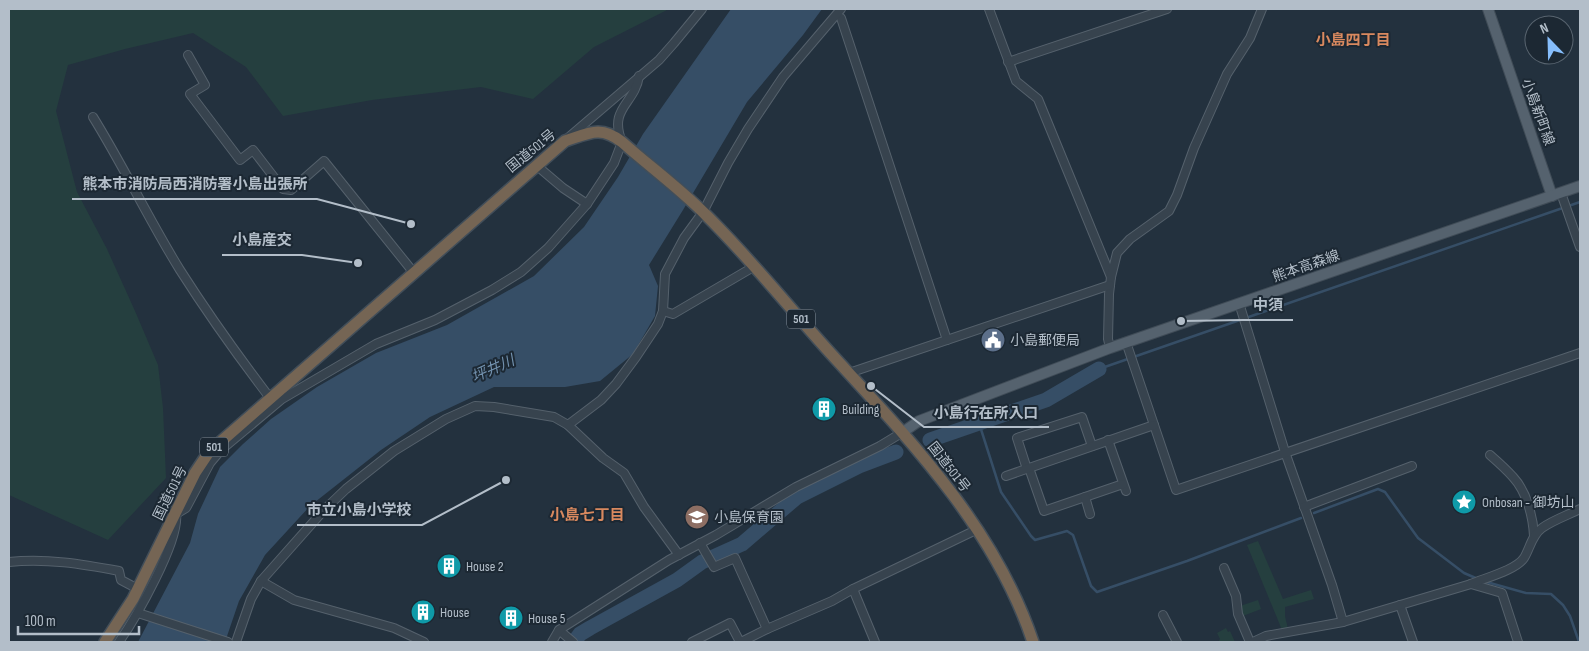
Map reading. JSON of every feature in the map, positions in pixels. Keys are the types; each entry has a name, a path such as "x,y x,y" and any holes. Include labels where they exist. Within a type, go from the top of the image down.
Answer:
{"highway":[{"name":"国道501号","path":"105,642 133,599 195,473 209,452 565,140 595,132 606,132 612,133 701,210 755,266 903,432 978,529 998,562 1021,609 1033,642"}],"main road":[{"name":"小島新町線","path":"1488,9 1557,194"},
{"name":"熊本高森線","path":"903,432 919,421 1126,342 1580,186"}],"street":[{"path":"565,140 640,76 674,43 702,9"},
{"path":"568,425 601,400 616,384 658,324 663,311 665,274 684,238 748,129 783,77 840,9"},
{"path":"988,9 1016,81 1038,99 1111,281"},
{"path":"1008,62 1167,9"},
{"path":"1110,348 1108,339 1111,281 1117,253 1130,239 1169,211 1177,195 1194,148 1227,74 1250,38 1262,9"},
{"path":"841,18 947,340"},
{"path":"188,55 205,85 190,94 240,160 252,150 283,189 291,190 324,161 414,273"},
{"path":"119,642 141,614 171,543 177,523 176,514 186,508 210,463 221,450 282,399 376,344 435,320 492,290 521,272 548,248 587,204 614,163 624,143 618,131 620,111 638,84 640,76"},
{"path":"93,117 116,154 179,269 228,343 270,398"},
{"path":"536,165 562,188 587,204"},
{"path":"1557,194 1580,246"},
{"path":"663,311 673,314 755,266"},
{"path":"849,373 1111,281"},
{"path":"1240,303 1285,452 1332,585 1343,622"},
{"path":"1126,342 1176,490 1580,353"},
{"path":"236,642 251,599 261,581 346,488 394,451 446,419 475,406 494,406 554,417 568,425 604,458 624,473 644,506 680,554"},
{"path":"1092,446 1082,417 1017,438 1044,511 1084,497 1124,487 1108,440"},
{"path":"1006,476 1154,424"},
{"path":"552,642 560,630 680,554 796,487 880,446 903,432"},
{"path":"1490,455 1515,479 1522,490 1533,525 1534,536"},
{"path":"1304,507 1412,466"},
{"path":"1084,497 1090,514"},
{"path":"1224,568 1236,596 1238,614 1251,642 1266,636 1343,622 1492,576 1523,560 1534,536 1542,528 1580,509"},
{"path":"692,642 730,623 741,642 832,602 853,589 978,529"},
{"path":"700,543 714,567 735,558 767,629"},
{"path":"9,562 32,560 89,565 119,572 121,580 138,589"},
{"path":"261,581 294,600 394,628 424,642"},
{"path":"1471,584 1502,593 1518,642"},
{"path":"853,589 875,642"},
{"path":"1400,605 1413,642"},
{"path":"141,614 228,642"},
{"path":"1163,615 1178,642"},
{"path":"560,630 573,642"}],"green space":[{"path":"9,9 669,9 594,47 533,99 481,87 372,100 283,116 246,67 193,33 68,65 56,111 77,192 107,249 158,365 163,408 166,478 108,540 9,495"},
{"path":"1258,541 1283,599 1311,590 1314,599 1285,607 1288,629 1282,630 1247,545"},
{"path":"1258,600 1261,609 1243,616 1240,606"},
{"path":"1226,628 1228,632 1230,631 1235,642 1218,642 1220,639 1217,633"}],"water":[{"name":"坪井川","path":"731,9 822,9 803,35 747,102 649,265 658,286 655,316 633,354 600,381 565,387 494,387 430,417 381,450 310,506 265,555 239,601 225,642 138,642 190,543 198,514 220,467 271,419 317,387 376,353 447,325 534,276 584,227 618,177 643,134"}],"waterway":[{"path":"1099,369 1580,202"},
{"path":"930,440 1046,400 1099,369"},
{"path":"979,423 1001,492 1031,536 1035,540 1067,531 1073,535 1091,586 1097,592 1187,561 1301,518"},
{"path":"574,642 580,634 677,580 702,562 742,544 797,497 859,466 896,452"},
{"path":"1314,513 1378,489 1385,492 1418,538 1464,573 1478,579"},
{"path":"1483,581 1526,593 1551,594 1563,605 1570,616 1579,642"}],"place":[{"name":"熊本市消防局西消防署小島出張所","path":"411,224"},
{"name":"小島産交","path":"358,263"},
{"name":"中須","path":"1181,321"},
{"name":"小島郵便局","path":"993,340"},
{"name":"小島行在所入口","path":"871,386"},
{"name":"Building","path":"824,409"},
{"name":"市立小島小学校","path":"506,480"},
{"name":"Onbosan - 御坊山","path":"1464,502"},
{"name":"小島保育園","path":"697,517"},
{"name":"House 2","path":"449,566"},
{"name":"House","path":"423,612"},
{"name":"House 5","path":"511,618"}],"district":[{"name":"小島四丁目","path":"1353,40"},
{"name":"小島七丁目","path":"587,515"}]}
